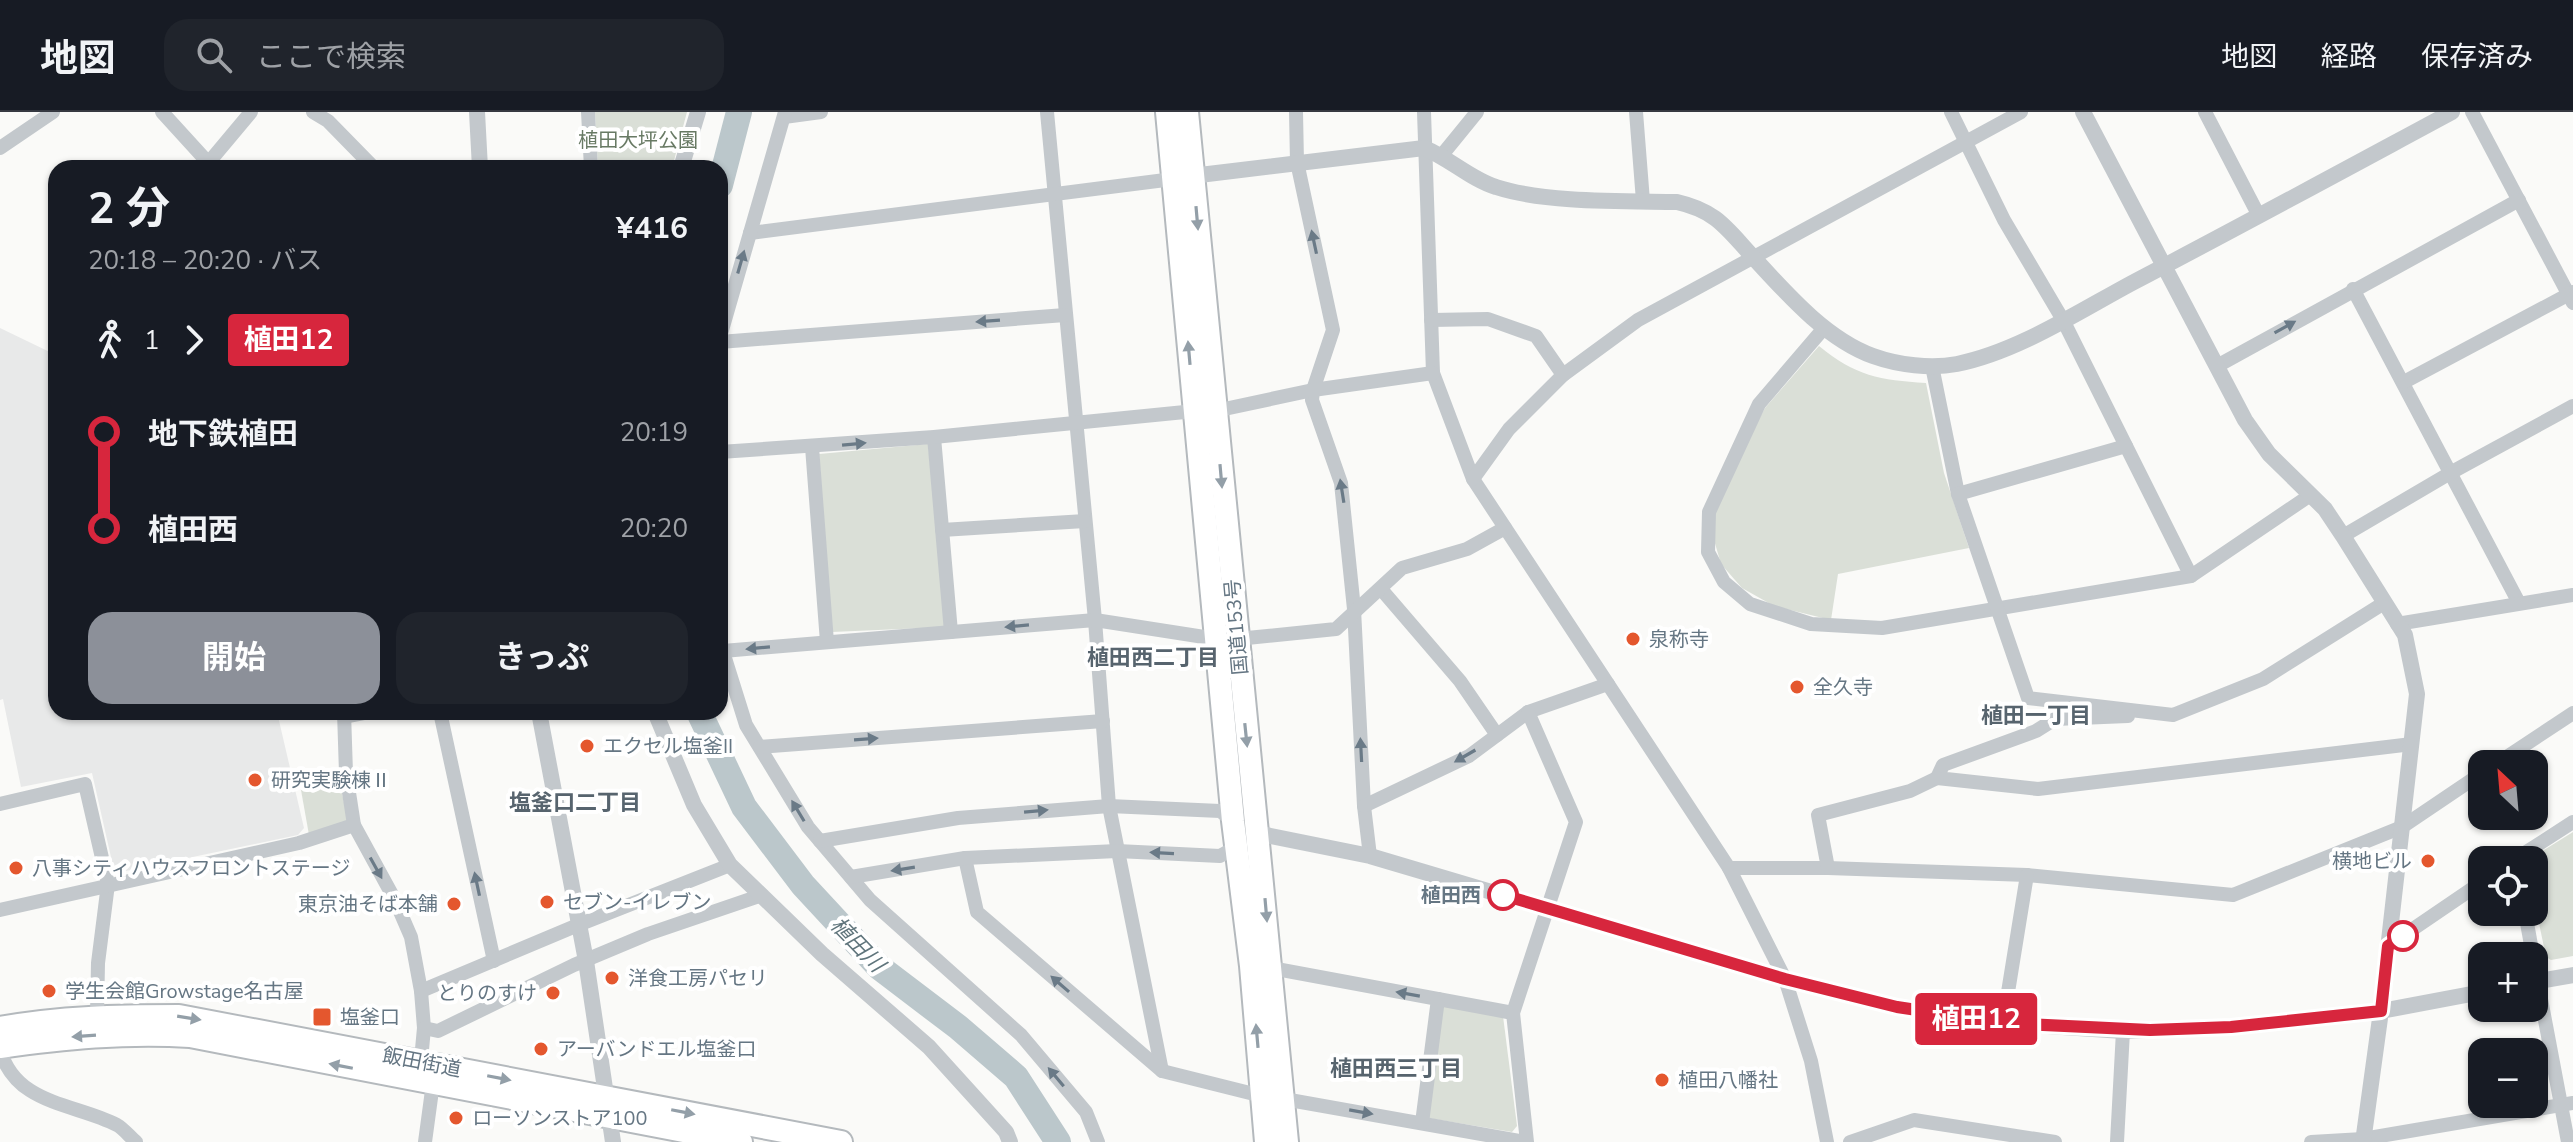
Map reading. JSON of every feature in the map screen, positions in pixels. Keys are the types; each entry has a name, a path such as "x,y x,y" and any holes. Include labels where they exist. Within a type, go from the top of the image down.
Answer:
{"highway":[{"name":"国道153号","path":"1167,112 1183,177 1227,639 1261,860 1271,968 1273,1097 1266,1142"},
{"name":"国道153号","path":"1183,177 1187,112"},
{"name":"国道153号","path":"1227,639 1233,821 1251,966 1273,1097 1287,1142"},
{"name":"飯田街道","path":"0,1028 41,1020 97,1016 179,1016 421,1060 578,1093 608,1107 741,1142"},
{"name":"飯田街道","path":"0,1048 108,1034 190,1036 433,1083 841,1142"}],"street":[{"path":"0,148 53,112"},
{"path":"162,112 207,160"},
{"path":"216,160 251,112"},
{"path":"313,112 328,121 366,160"},
{"path":"477,112 480,160"},
{"path":"588,112 591,160"},
{"path":"683,160 698,112"},
{"path":"728,311 785,114 821,112"},
{"path":"1047,112 1095,620 1109,806 1162,1071"},
{"path":"1296,112 1297,162 1333,330 1312,400 1341,483 1354,609 1364,806 1370,856"},
{"path":"1424,112 1433,373 1473,479 1729,868 1785,979 1811,1061 1827,1142"},
{"path":"1442,155 1477,112"},
{"path":"1951,112 2004,220 2063,320 2191,576"},
{"path":"1473,479 1509,429 1563,375 1638,320 2021,112"},
{"path":"2083,112 2245,420 2309,496 2325,509 2405,635 2417,694 2363,1140"},
{"path":"2207,112 2259,216"},
{"path":"750,233 1424,148 1442,155 1492,187 1528,195 1693,205 1721,221 1824,328 1875,357 1932,366 1995,354 2452,112"},
{"path":"2404,382 2571,296 2472,112"},
{"path":"1640,114 1643,201"},
{"path":"2217,366 2519,200"},
{"path":"2353,289 2519,603"},
{"path":"728,339 1065,315"},
{"path":"1431,320 1488,319 1536,336 1563,375"},
{"path":"1824,328 1759,404 1709,512 1708,552 1724,582 1750,604 1811,624 1882,628 2191,576 2309,496"},
{"path":"1932,366 1958,494 2028,698 2173,715"},
{"path":"728,452 934,437 1205,411 1313,390 1433,373"},
{"path":"2343,536 2573,406"},
{"path":"934,437 951,632"},
{"path":"1958,494 2126,446"},
{"path":"812,447 827,642"},
{"path":"942,530 1085,521"},
{"path":"728,646 827,642 1095,620 1227,639 1336,629 1354,609 1402,568 1467,549 1505,528"},
{"path":"1381,589 1460,681 1497,735"},
{"path":"2397,624 2573,595"},
{"path":"1937,778 1943,765 2036,731 2055,719 2173,715 2263,679 2384,603"},
{"path":"728,666 746,725 808,827 870,900 1021,1035 1086,1112 1098,1142"},
{"path":"1364,806 1469,756 1528,712 1608,684"},
{"path":"965,858 977,912 1162,1071 1273,1097 1527,1142 1513,1013 1576,822 1528,712"},
{"path":"2517,750 2573,713"},
{"path":"344,720 346,773 354,825 395,900 411,937 421,991 424,1028 421,1060 433,1083 425,1142"},
{"path":"442,720 494,961"},
{"path":"540,720 586,961 613,1142"},
{"path":"658,720 694,805 730,865 822,954 929,1047 1006,1132 1010,1142"},
{"path":"760,747 1103,721"},
{"path":"1828,868 1818,815 1910,791 1937,778 2038,789 2412,744"},
{"path":"1729,868 2027,875 2233,895 2402,827 2468,782"},
{"path":"0,804 85,784 108,884 98,963 97,1016"},
{"path":"820,841 958,818 1109,806 1220,811 1256,833 1370,856 1785,979 1897,1007 2003,1023 2123,1031 2231,1027 2381,1011 2468,995"},
{"path":"2536,846 2573,822"},
{"path":"0,910 299,843 354,825"},
{"path":"851,877 965,858 1117,851 1220,856 1256,833"},
{"path":"421,991 730,865"},
{"path":"2003,1023 2027,875"},
{"path":"2388,946 2468,892"},
{"path":"424,1028 438,1031 648,934 762,895"},
{"path":"1271,968 1513,1013"},
{"path":"2548,980 2573,975"},
{"path":"1422,1123 1438,999"},
{"path":"2546,1022 2567,1104 2568,1142"},
{"path":"2117,1142 2123,1031"},
{"path":"0,1048 19,1085 44,1100 119,1126 136,1142"},
{"path":"2311,1142 2363,1140 2567,1104"},
{"path":"1850,1142 1914,1120 2055,1142"}],"shaded area":[{"path":"0,328 48,351 48,720 279,720 304,828 298,835 121,872 113,866 92,773 21,787 3,699 0,700"}],"green space":[{"name":"植田大坪公園","path":"595,112 687,112 674,160 598,160"},
{"path":"1819,346 1844,364 1869,375 1926,383 1944,473 1969,548 1838,574 1831,620 1774,606 1742,588 1721,564 1712,533 1716,501 1765,408"},
{"path":"928,444 947,627 832,632 819,454"},
{"path":"340,784 348,821 309,835 301,790"},
{"path":"2573,832 2573,956 2551,960 2548,958 2548,942 2543,942 2540,926 2548,926 2548,848"},
{"path":"1443,1006 1503,1016 1517,1126 1512,1132 1428,1118"}],"waterway":[{"name":"植田川","path":"727,160 739,112"},
{"name":"植田川","path":"703,720 744,807 803,885 879,967 958,1027 1016,1077 1058,1142"}],"bus line":[{"name":"植田12","path":"1503,895 1785,979 1897,1007 2003,1023 2123,1031 2231,1027 2381,1011 2388,946 2403,936"}],"place":[{"name":"泉称寺","path":"1633,639"},
{"name":"全久寺","path":"1797,687"},
{"name":"エクセル塩釜II","path":"587,746"},
{"name":"研究実験棟Ⅱ","path":"255,780"},
{"name":"横地ビル","path":"2428,861"},
{"name":"八事シティハウスフロントステージ","path":"16,868"},
{"name":"植田西","path":"1503,895"},
{"name":"セブン-イレブン","path":"547,902"},
{"name":"東京油そば本舗","path":"454,904"},
{"name":"洋食工房パセリ","path":"612,978"},
{"name":"学生会館Growstage名古屋","path":"49,991"},
{"name":"とりのすけ","path":"553,993"},
{"name":"塩釜口","path":"322,1017"},
{"name":"アーバンドエル塩釜口","path":"541,1049"},
{"name":"植田八幡社","path":"1662,1080"},
{"name":"ローソンストア100","path":"456,1118"}],"district":[{"name":"植田西二丁目","path":"1153,657"},
{"name":"植田一丁目","path":"2036,715"},
{"name":"塩釜口二丁目","path":"575,802"},
{"name":"植田西三丁目","path":"1396,1068"}]}
